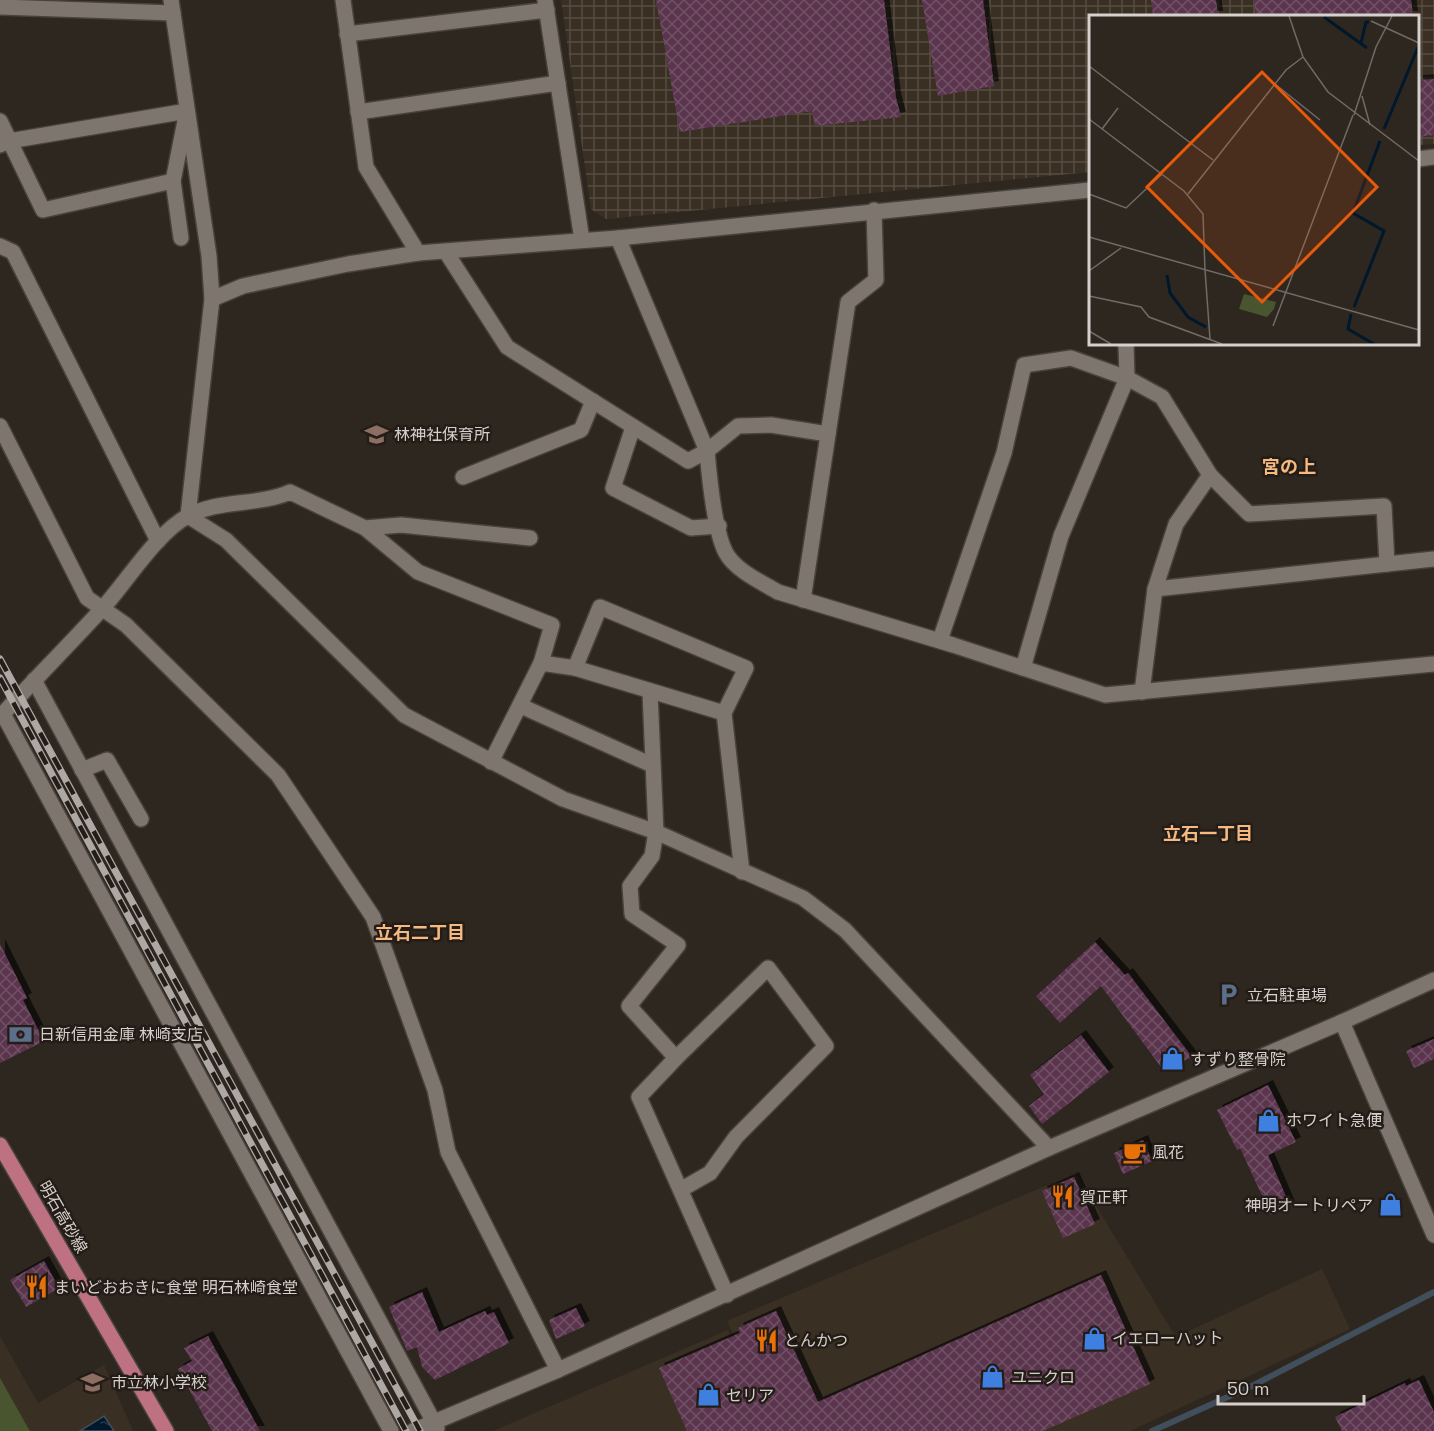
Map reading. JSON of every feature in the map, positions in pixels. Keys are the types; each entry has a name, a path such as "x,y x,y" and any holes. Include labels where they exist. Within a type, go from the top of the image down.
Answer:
{"main road":[{"name":"明石高砂線","path":"0,1145 166,1431"}],"street":[{"path":"343,0 366,167 418,253"},
{"path":"347,34 546,5 582,240"},
{"path":"0,7 172,7 209,256 212,299 188,516"},
{"path":"358,112 558,83"},
{"path":"5,143 187,111"},
{"path":"181,238 173,182 187,111"},
{"path":"0,121 5,143 43,210 173,182"},
{"path":"1419,159 1434,157"},
{"path":"212,299 243,286 348,264 418,253 618,238 874,210 1089,190"},
{"path":"802,600 848,302 876,280 874,210"},
{"path":"618,238 707,451 710,482 726,553 752,578 778,592 940,640 1105,695 1434,664"},
{"path":"0,246 13,252 158,541"},
{"path":"446,252 507,347 688,461 707,451 738,426 771,425 828,434"},
{"path":"1023,668 1061,536 1127,378 1126,345"},
{"path":"940,640 1004,453 1023,365 1071,358 1127,378 1162,397 1210,476 1249,514 1384,506 1387,564"},
{"path":"463,477 580,430 593,401"},
{"path":"0,426 87,598 126,625 278,775 373,917 435,1090 448,1152 558,1370"},
{"path":"633,427 613,488 691,528 719,526"},
{"path":"1142,692 1155,589 1176,524 1210,476"},
{"path":"391,1431 1,715 102,609 158,541 188,516 233,503 277,498 290,492 365,528 418,572 552,626 541,663 491,762"},
{"path":"188,516 226,540 405,715 563,800 656,832 803,898 845,930 1049,1148"},
{"path":"365,528 401,525 530,538"},
{"path":"1155,589 1434,560"},
{"path":"575,668 600,608 746,668 724,713 742,872"},
{"path":"541,663 575,668 724,713"},
{"path":"34,680 436,1426"},
{"path":"650,692 656,832 652,856 630,886 632,914 678,945 629,1006 676,1058"},
{"path":"521,706 652,765"},
{"path":"82,770 107,760 141,819"},
{"path":"682,1189 710,1173 736,1137 826,1046 768,968 639,1097 682,1189 727,1295"},
{"path":"413,1431 436,1426 1049,1148 1434,980"},
{"path":"1342,1022 1434,1235"}],"shaded area":[{"path":"561,0 1434,0 1434,144 1419,145 1419,15 1089,15 1089,172 606,219 591,209"},
{"path":"1076,1173 1176,1337 1322,1269 1350,1329 1130,1431 775,1431 727,1321"},
{"path":"728,1330 773,1431 493,1431"},
{"name":"市立林小学校","path":"0,1336 38,1403 104,1365 133,1431 0,1431"}],"green space":[{"path":"0,1378 27,1426 30,1431 0,1431"}],"water":[{"path":"104,1416 114,1431 80,1431"}],"building":[{"path":"656,0 884,0 896,98 901,117 815,126 812,111 680,132"},
{"path":"922,0 983,0 994,86 938,96"},
{"path":"1151,0 1216,0 1218,15 1153,15"},
{"path":"1254,0 1411,0 1413,15 1256,15"},
{"path":"1434,79 1434,135 1419,137 1419,80"},
{"path":"1095,942 1125,975 1128,973 1192,1057 1164,1071 1101,986 1060,1023 1036,996"},
{"path":"0,944 27,998 23,1000 44,1041 0,1063"},
{"path":"1081,1035 1109,1072 1042,1124 1029,1106 1044,1094 1030,1075"},
{"path":"1434,1039 1434,1059 1414,1068 1406,1051"},
{"path":"1268,1085 1296,1142 1268,1155 1290,1206 1271,1215 1240,1148 1237,1150 1217,1110"},
{"path":"1143,1140 1152,1161 1123,1174 1114,1153"},
{"path":"1074,1177 1095,1224 1063,1238 1042,1191"},
{"path":"44,1261 59,1288 26,1307 10,1280"},
{"path":"1101,1275 1150,1384 1043,1431 687,1431 659,1368 740,1333 738,1328 776,1311 818,1402"},
{"path":"422,1292 439,1332 485,1311 487,1315 494,1312 509,1343 435,1380 422,1367 417,1347 407,1351 389,1307"},
{"path":"576,1308 585,1326 556,1339 549,1320"},
{"path":"208,1336 260,1431 212,1431 178,1369 192,1361 184,1348"},
{"path":"1419,1380 1434,1412 1434,1431 1342,1431 1335,1417 1405,1383 1406,1386"}],"waterway":[{"path":"1152,1431 1250,1387 1434,1292"}],"railway":[{"path":"0,659 420,1431"},
{"path":"0,678 406,1431"}],"place":[{"name":"林神社保育所","path":"376,434"},
{"name":"立石駐車場","path":"1229,995"},
{"name":"日新信用金庫 林崎支店","path":"21,1034"},
{"name":"すずり整骨院","path":"1172,1059"},
{"name":"ホワイト急便","path":"1268,1120"},
{"name":"風花","path":"1134,1152"},
{"name":"賀正軒","path":"1062,1197"},
{"name":"神明オートリペア","path":"1391,1205"},
{"name":"まいどおおきに食堂 明石林崎食堂","path":"36,1287"},
{"name":"イエローハット","path":"1094,1338"},
{"name":"とんかつ","path":"766,1340"},
{"name":"ユニクロ","path":"993,1377"},
{"name":"市立林小学校","path":"93,1382"},
{"name":"セリア","path":"708,1395"}],"district":[{"name":"宮の上","path":"1289,466"},
{"name":"立石一丁目","path":"1208,833"},
{"name":"立石二丁目","path":"420,932"}]}
